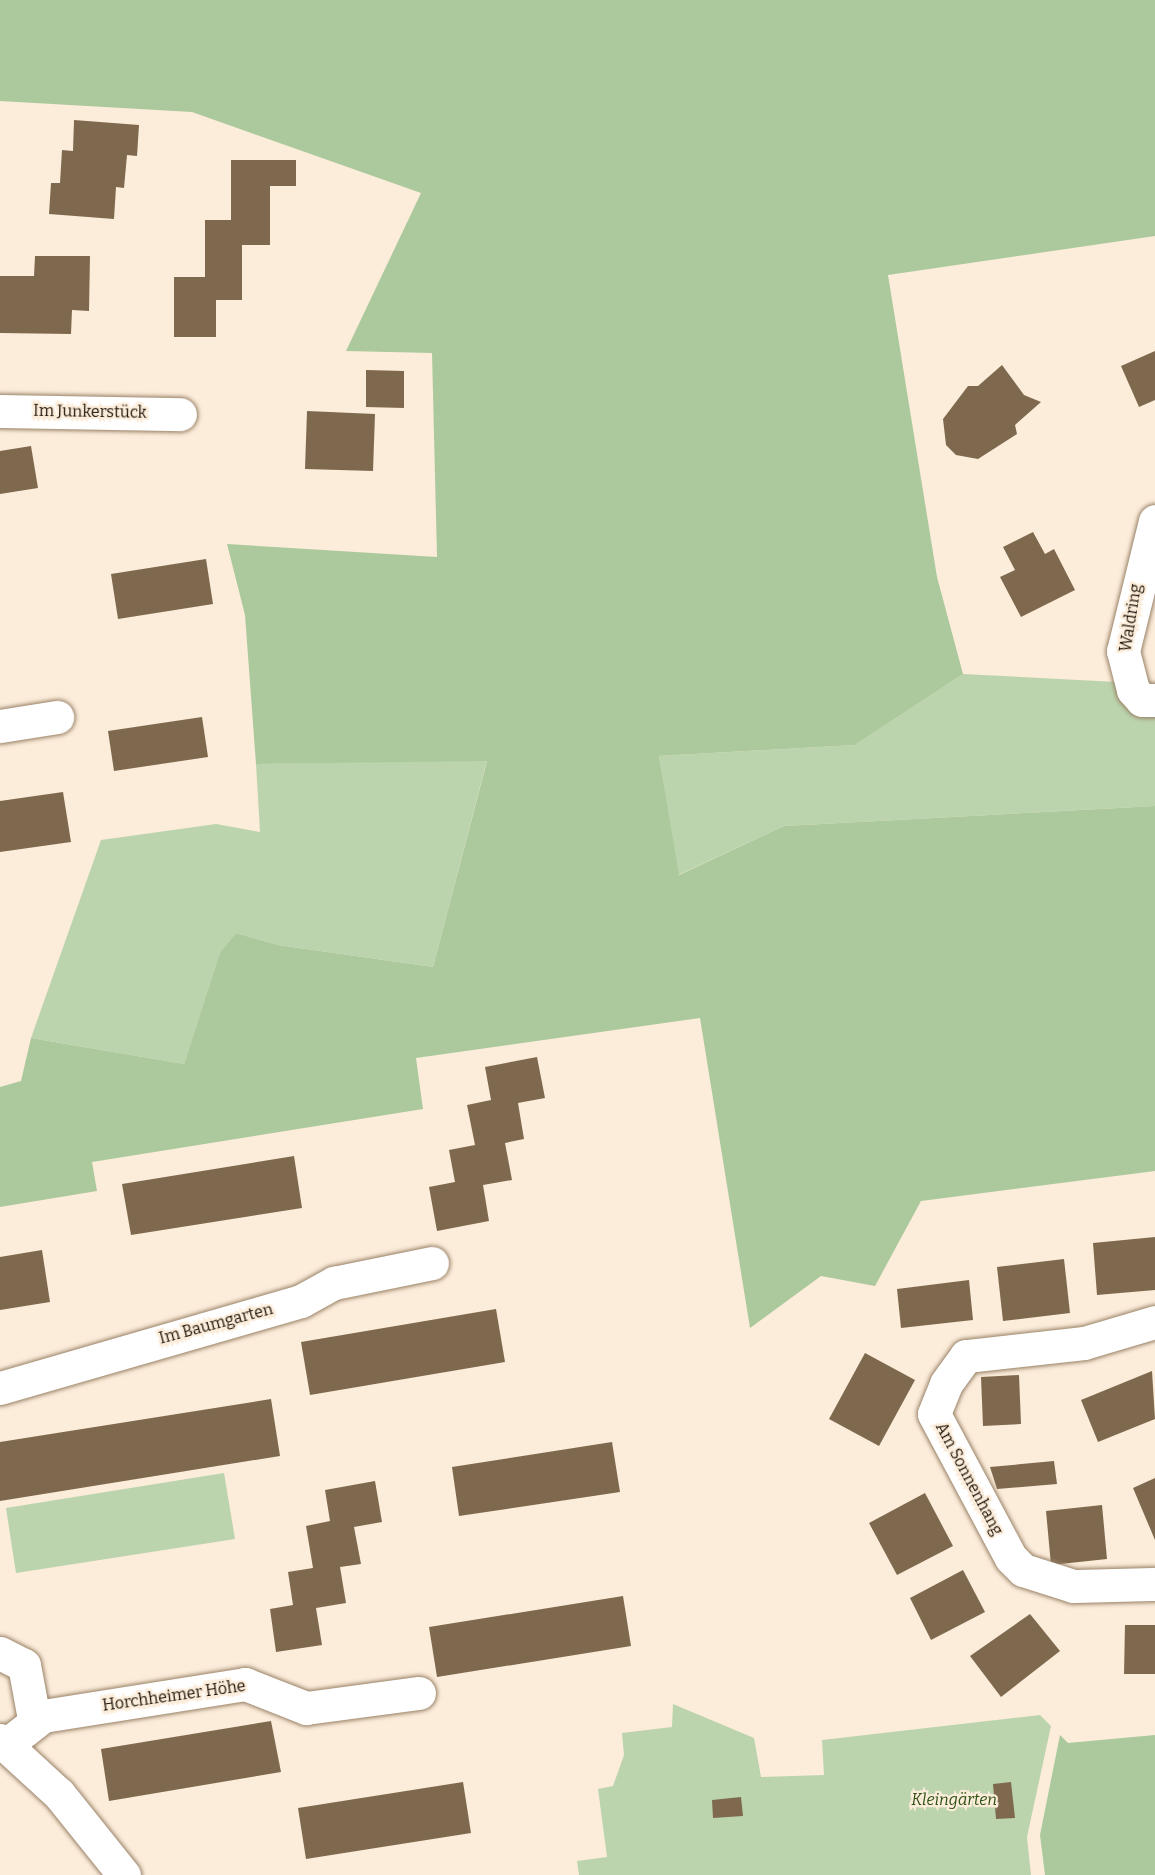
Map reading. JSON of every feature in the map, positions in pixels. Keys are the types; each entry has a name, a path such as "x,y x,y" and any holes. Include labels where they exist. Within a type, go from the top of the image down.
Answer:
{"street":[{"name":"Im Junkerstück","path":"0,411 180,414"},
{"name":"Waldring","path":"1155,521 1123,651 1133,690 1142,700 1155,700"},
{"path":"0,726 57,717"},
{"name":"Im Baumgarten","path":"0,1388 301,1301 334,1283 432,1263"},
{"name":"Am Sonnenhang","path":"1155,1322 1084,1343 966,1356 951,1376 934,1414 1011,1558 1023,1570 1049,1581 1104,1587 1155,1584"},
{"path":"0,1653 24,1665 34,1719 3,1743 59,1794 124,1875"},
{"name":"Horchheimer Höhe","path":"34,1719 245,1684 306,1708 419,1693"}],"green space":[{"path":"0,0 1155,0 1155,236 888,275 937,577 963,674 855,745 659,756 679,875 784,826 1155,806 1155,1171 921,1201 875,1286 821,1276 750,1328 700,1018 416,1058 423,1109 92,1162 97,1191 0,1207 0,1087 21,1081 31,1038 184,1064 220,952 236,933 278,945 433,967 487,761 256,764 245,615 227,544 437,557 432,353 346,351 421,193 192,112 0,101"},
{"path":"963,674 1155,684 1155,806 784,826 678,875 659,756 855,745"},
{"path":"487,760 433,967 278,945 236,933 220,952 184,1064 31,1038 101,840 216,824 260,832 256,764"},
{"path":"224,1473 235,1539 16,1573 6,1508"},
{"name":"Kleingärten","path":"673,1704 754,1738 761,1777 824,1775 822,1740 1040,1715 1051,1726 1027,1837 1031,1875 579,1875 577,1861 607,1857 598,1789 613,1786 624,1755 622,1733 672,1727"},
{"path":"1060,1735 1068,1743 1155,1735 1155,1875 1045,1875 1040,1835"}],"building":[{"path":"74,120 139,125 137,156 127,155 124,188 116,187 114,219 49,214 51,183 60,183 62,150 73,151"},
{"path":"231,160 296,160 296,186 270,186 270,245 242,245 242,300 216,300 216,337 174,337 174,277 205,277 205,220 231,220"},
{"path":"35,256 90,256 89,311 72,310 71,334 0,333 0,276 34,276"},
{"path":"1155,351 1155,400 1139,407 1121,366"},
{"path":"1002,365 1024,395 1041,402 1015,425 1017,434 978,459 956,455 946,445 943,419 968,386 978,386"},
{"path":"366,370 404,371 404,408 366,407"},
{"path":"307,411 375,414 373,471 305,469"},
{"path":"31,446 38,488 0,494 0,451"},
{"path":"1033,532 1045,554 1054,549 1075,590 1021,617 1000,577 1015,570 1003,547"},
{"path":"206,559 213,604 118,619 111,574"},
{"path":"202,717 208,757 114,771 108,731"},
{"path":"63,792 71,842 0,852 0,801"},
{"path":"537,1057 545,1098 518,1103 524,1139 505,1143 512,1180 483,1185 489,1221 437,1231 429,1187 455,1182 449,1150 475,1145 467,1105 491,1100 485,1067"},
{"path":"294,1156 302,1208 131,1235 122,1184"},
{"path":"1155,1237 1155,1290 1097,1295 1093,1243"},
{"path":"42,1250 50,1302 0,1310 0,1257"},
{"path":"1064,1259 1070,1313 1003,1321 997,1267"},
{"path":"969,1280 973,1320 901,1328 897,1289"},
{"path":"496,1309 505,1362 310,1395 301,1342"},
{"path":"865,1353 915,1380 879,1446 829,1419"},
{"path":"1152,1371 1155,1419 1098,1442 1081,1400"},
{"path":"1019,1375 1021,1424 983,1426 981,1377"},
{"path":"271,1399 280,1456 0,1501 0,1442"},
{"path":"612,1442 620,1492 459,1516 452,1467"},
{"path":"1054,1461 1057,1484 997,1489 990,1467"},
{"path":"1155,1478 1155,1540 1133,1488"},
{"path":"375,1481 382,1522 354,1527 361,1564 340,1567 346,1603 316,1608 322,1645 276,1652 270,1609 293,1605 288,1572 313,1568 306,1526 330,1521 325,1490"},
{"path":"925,1493 953,1546 897,1575 869,1523"},
{"path":"1102,1505 1107,1559 1051,1565 1046,1511"},
{"path":"963,1570 985,1612 931,1640 910,1598"},
{"path":"623,1596 631,1646 437,1677 429,1627"},
{"path":"1030,1614 1060,1651 1001,1697 970,1656"},
{"path":"1125,1625 1155,1625 1155,1674 1124,1674"},
{"path":"271,1721 281,1772 109,1801 101,1749"},
{"path":"463,1782 471,1833 306,1859 298,1808"},
{"path":"1011,1782 1015,1818 996,1819 993,1784"},
{"path":"741,1797 743,1816 713,1818 712,1800"}]}
